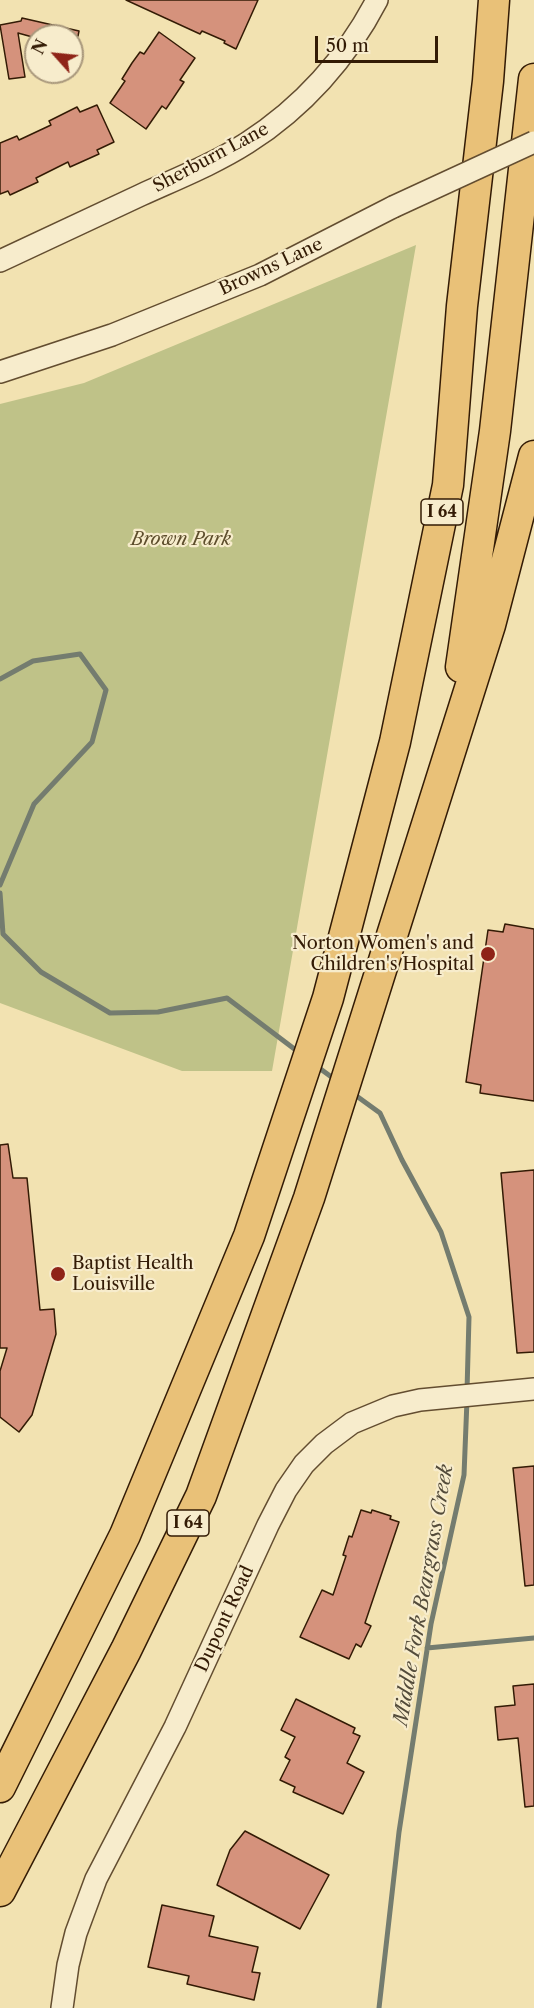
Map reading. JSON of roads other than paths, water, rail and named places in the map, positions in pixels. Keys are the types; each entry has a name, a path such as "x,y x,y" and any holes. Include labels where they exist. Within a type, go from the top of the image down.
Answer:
{"highway":[{"name":"I 64","path":"0,1787 125,1535 249,1236 324,1012 395,742 448,485 462,306 488,81 494,0"},
{"name":"I 64","path":"0,1891 126,1650 201,1496 309,1198 443,773 467,628 495,431 534,79"},
{"path":"443,773 490,625 534,456"}],"street":[{"name":"Sherburn Lane","path":"0,261 210,163 274,125 302,102 335,66 377,0"},
{"name":"Browns Lane","path":"0,372 112,335 260,275 393,207 534,142"},
{"name":"Dupont Road","path":"62,2008 68,1965 76,1933 96,1879 175,1727 268,1525 286,1490 304,1464 324,1444 352,1424 393,1406 440,1398 534,1389"}],"waterway":[{"name":"Middle Fork Beargrass Creek","path":"0,679 33,661 80,654 106,690 92,742 34,804 0,885"},
{"name":"Middle Fork Beargrass Creek","path":"0,893 3,934 41,972 110,1013 158,1012 227,998 301,1054"},
{"name":"Middle Fork Beargrass Creek","path":"315,1065 337,1081"},
{"name":"Middle Fork Beargrass Creek","path":"351,1092 380,1113 402,1160 441,1232 469,1317 467,1391"},
{"name":"Middle Fork Beargrass Creek","path":"379,2008 399,1832 431,1624 464,1475 467,1400"},
{"path":"427,1648 534,1638"}],"place":[{"name":"Norton Women's and Children's Hospital","path":"488,954"},
{"name":"Baptist Health Louisville","path":"58,1274"}],"park label":[{"name":"Brown Park","path":"181,540"}]}
